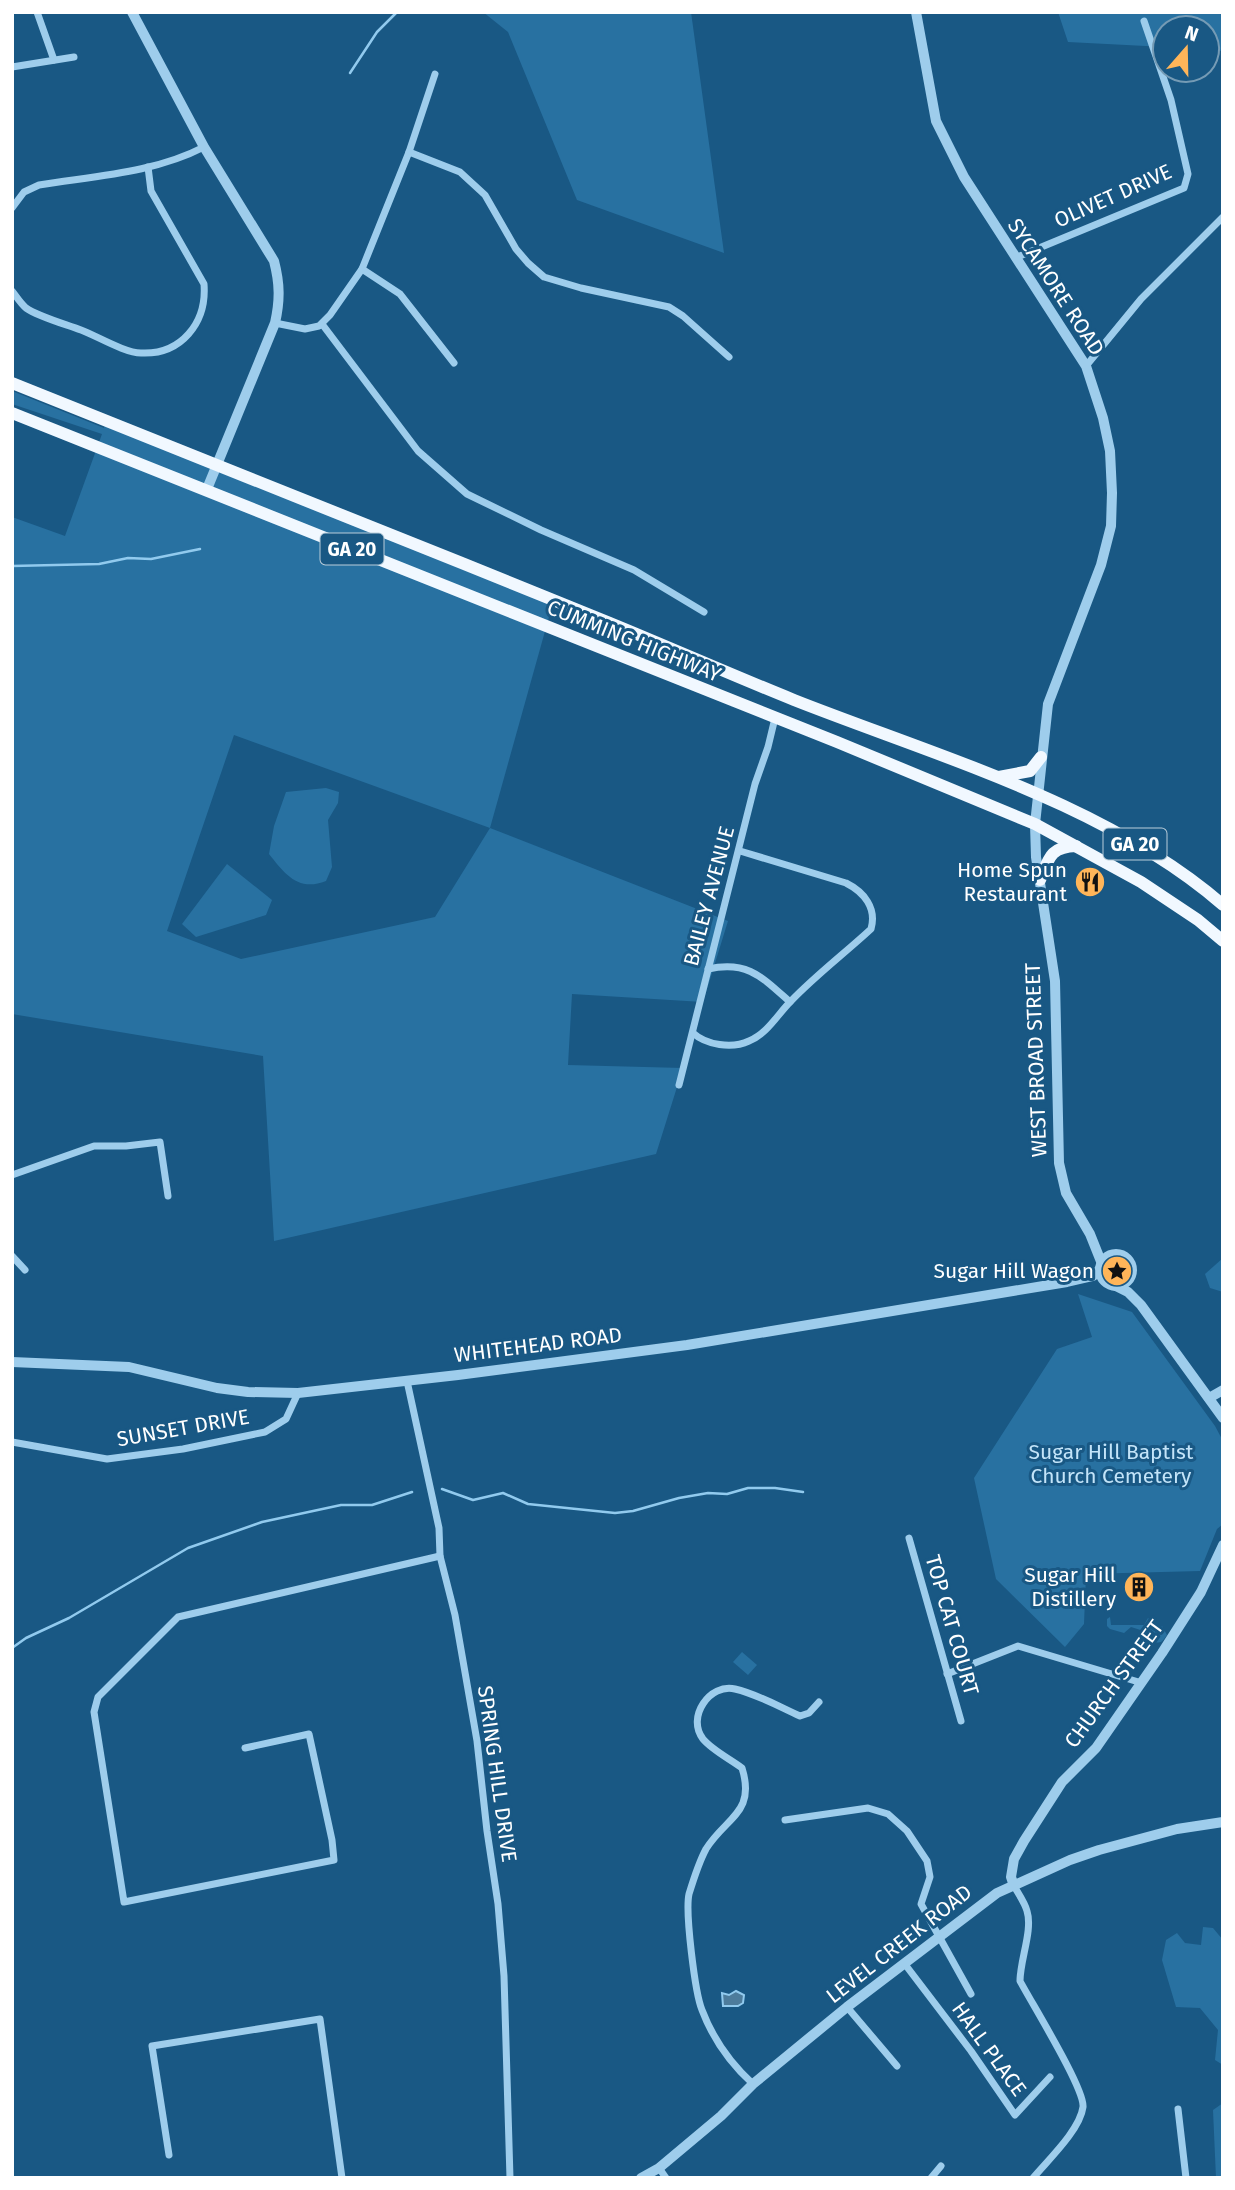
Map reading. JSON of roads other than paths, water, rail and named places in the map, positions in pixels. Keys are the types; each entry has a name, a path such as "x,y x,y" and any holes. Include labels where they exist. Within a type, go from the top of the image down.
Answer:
{"highway":[{"name":"CUMMING HIGHWAY","path":"12,383 792,699 1039,794 1106,827 1160,859 1223,905"},
{"name":"CUMMING HIGHWAY","path":"12,413 207,489 1035,824 1141,881 1223,941"},
{"path":"993,777 1030,771 1041,757"},
{"path":"1040,880 1055,850 1061,846 1076,846"}],"street":[{"path":"37,12 54,60"},
{"path":"132,12 204,147 274,261 280,289 275,323 207,489"},
{"name":"SYCAMORE ROAD","path":"916,12 936,121 964,177 1086,366 1103,418 1110,451 1111,526 1098,575 1048,704 1039,794"},
{"name":"OLIVET DRIVE","path":"1015,258 1184,187 1188,174 1171,100 1144,21"},
{"path":"12,67 74,57"},
{"path":"275,323 305,329 322,324 362,268 409,152 435,74"},
{"path":"12,208 24,192 39,186 180,160 204,147"},
{"path":"409,152 460,172 485,195 516,249 544,276 581,288 669,307 729,357"},
{"path":"12,291 26,307 139,354 164,352 192,332 202,312 204,284 151,191 148,167"},
{"path":"1086,366 1141,299 1223,217"},
{"path":"362,268 400,294 454,363"},
{"path":"322,324 418,451 467,494 541,530 634,570 704,612"},
{"name":"BAILEY AVENUE","path":"679,1085 755,784 775,718"},
{"name":"WEST BROAD STREET","path":"1039,794 1035,824 1040,880 1055,981 1059,1163 1066,1193 1090,1234 1101,1266"},
{"path":"693,1033 700,1040 723,1045 750,1041 773,1024 790,1002 872,929 874,919 861,891 846,883 740,851"},
{"path":"708,969 728,964 759,975 790,1002"},
{"path":"12,1175 94,1146 160,1142 168,1196"},
{"name":"WEST BROAD STREET","path":"1090,1234 1118,1255"},
{"path":"1141,1305 1128,1259 1118,1255 1109,1257 1101,1266 1101,1273 1111,1284 1128,1292 1141,1305 1223,1418"},
{"path":"12,1256 25,1269"},
{"name":"WHITEHEAD ROAD","path":"12,1362 129,1367 217,1388 248,1392 299,1392 408,1381 687,1345 1067,1282 1093,1276 1101,1266"},
{"path":"1111,1284 1126,1283 1132,1274"},
{"name":"WHITEHEAD ROAD","path":"1067,1282 1111,1284"},
{"name":"SPRING HILL DRIVE","path":"408,1381 439,1528 441,1558 455,1615 477,1741 498,1904 504,1976 510,2178"},
{"path":"1209,1398 1223,1390"},
{"name":"SUNSET DRIVE","path":"12,1442 107,1459 183,1449 265,1432 286,1419 299,1392"},
{"name":"TOP CAT COURT","path":"909,1538 961,1721"},
{"name":"CHURCH STREET","path":"1012,1881 1014,1859 1062,1782 1096,1748 1142,1683 1201,1592 1223,1545"},
{"path":"246,1748 309,1734 334,1860 124,1902 94,1712 98,1697 177,1617 441,1558"},
{"path":"947,1674 1018,1646 1142,1683"},
{"path":"753,2084 716,2041 701,2008 691,1950 688,1896 706,1849 741,1806 747,1790 742,1768 703,1739 697,1726 698,1713 707,1699 721,1688 735,1689 800,1716 809,1713 819,1702"},
{"path":"785,1820 868,1808 888,1814 898,1821 927,1861 930,1877 921,1904 971,1994"},
{"name":"LEVEL CREEK ROAD","path":"641,2178 659,2168 721,2116 753,2084 847,2007 1012,1881 1128,1842 1177,1829 1223,1822"},
{"path":"1012,1881 1027,1911 1028,1925 1020,1966 1020,1981 1084,2105 1077,2124 1033,2178"},
{"name":"HALL PLACE","path":"904,1963 1016,2115 1050,2077"},
{"path":"847,2007 897,2066"},
{"path":"169,2155 152,2046 320,2019 342,2178"},
{"path":"1178,2109 1186,2178"},
{"path":"931,2178 941,2166"},
{"path":"659,2168 666,2178"}],"waterway":[{"path":"350,73 377,32 397,12"},
{"path":"12,566 99,564 128,558 151,559 200,549"},
{"path":"442,1489 473,1500 503,1493 528,1504 615,1513 633,1511 679,1498 708,1493 727,1494 748,1488 803,1492"},
{"path":"12,1648 188,1548 262,1522 341,1505 372,1505 412,1492"}],"place":[{"name":"Home Spun Restaurant","path":"1090,882"},
{"name":"Sugar Hill Wagon","path":"1117,1271"},
{"name":"Sugar Hill Distillery","path":"1139,1587"}],"park label":[{"name":"Sugar Hill Baptist Church Cemetery","path":"1111,1464"}]}
